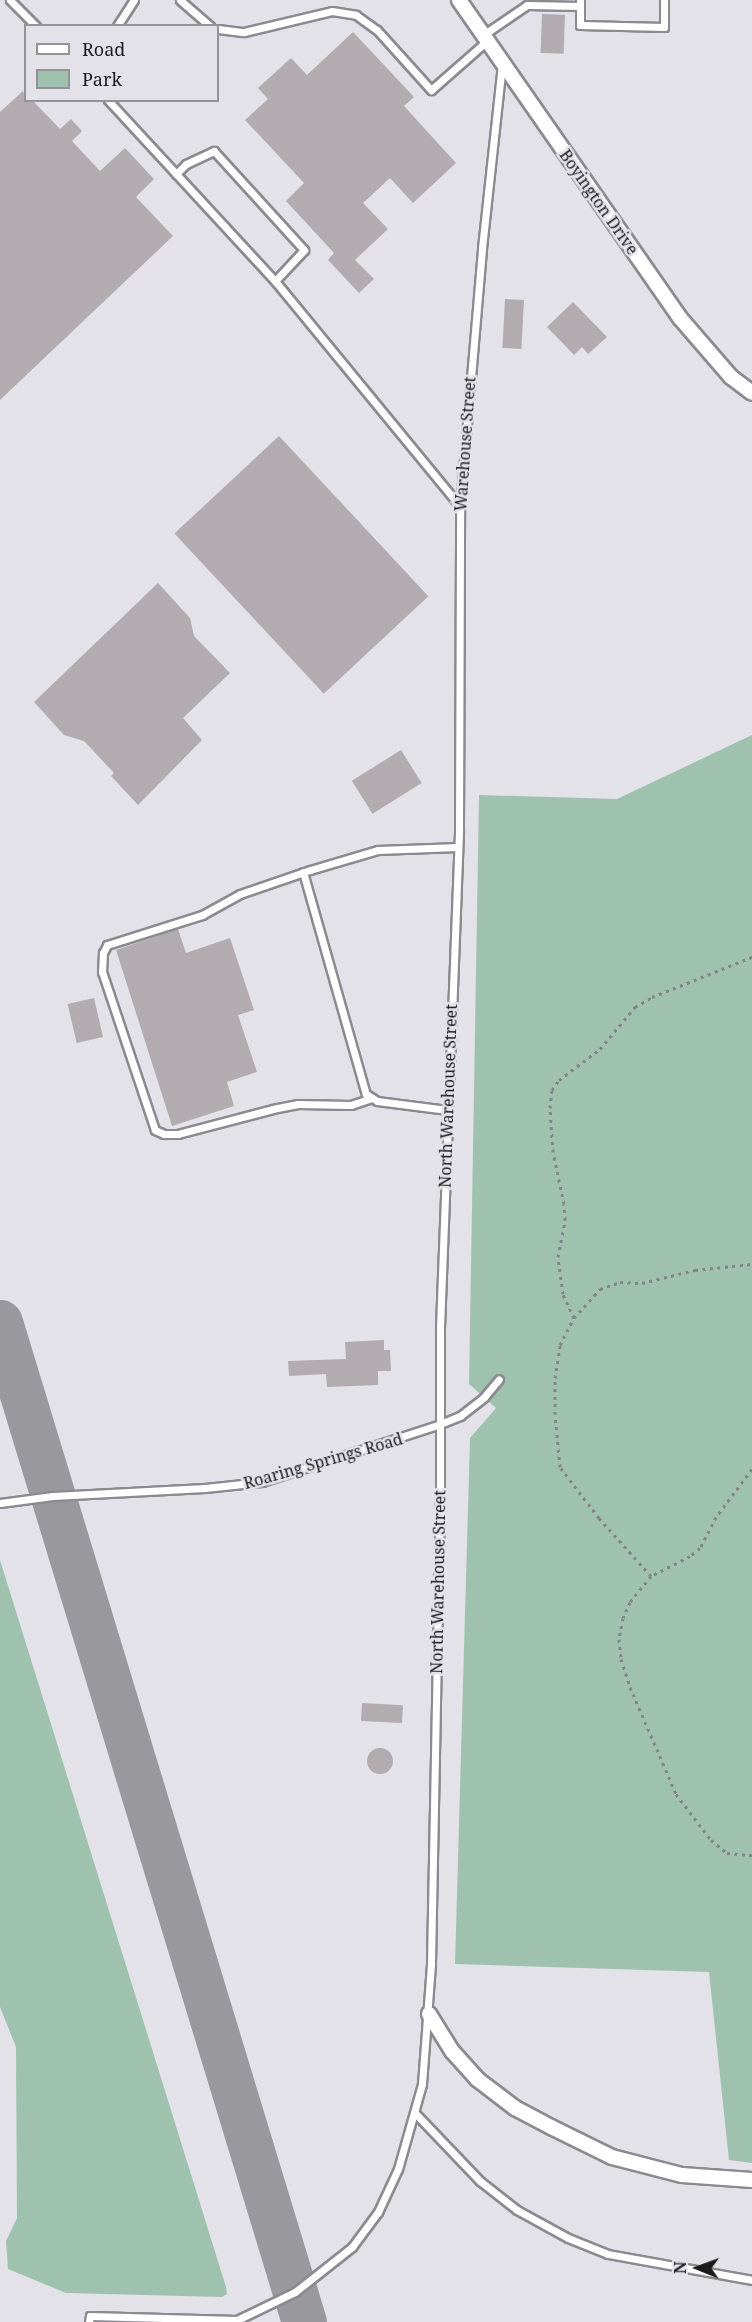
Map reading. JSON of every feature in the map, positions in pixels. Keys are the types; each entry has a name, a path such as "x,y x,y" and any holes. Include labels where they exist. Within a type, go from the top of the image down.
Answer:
{"street":[{"name":"Boyington Drive","path":"459,0 680,318 731,377 752,393"},
{"path":"429,2014 452,2051 477,2079 515,2108 551,2127 612,2157 682,2175 752,2180"}],"lane":[{"path":"13,0 34,24"},
{"path":"118,24 135,0"},
{"path":"180,0 208,24"},
{"path":"219,28 244,32 332,11 356,15 377,30 431,90 485,37 527,4 580,3 580,25 664,27 664,0"},
{"name":"Warehouse Street","path":"459,829 460,506 482,248 503,62"},
{"path":"110,102 275,281 460,506"},
{"path":"176,174 186,164 214,151 304,250 275,281"},
{"name":"North Warehouse Street","path":"89,2322 90,2316 237,2320 295,2292 352,2247 378,2212 398,2169 415,2113 422,2084 429,2014 447,1110 459,829"},
{"path":"372,1098 351,1106 298,1104 178,1134 164,1134 155,1130 102,972 103,953 107,945 202,915 240,894 303,872 378,850 458,847"},
{"path":"303,872 366,1094 377,1101 447,1110"},
{"name":"Roaring Springs Road","path":"0,1503 53,1496 205,1488 262,1482 460,1416 484,1397 499,1379"},
{"path":"415,2113 480,2181 517,2210 568,2238 608,2254 752,2280"}],"path":[{"path":"574,1318 563,1294 558,1257 565,1221 564,1204 553,1152 550,1107 552,1090 559,1080 600,1049 635,1007 660,993 752,957"},
{"path":"651,1576 599,1518 560,1467 557,1447 555,1378 560,1345 574,1318 600,1288 620,1282 642,1282 695,1270 752,1264"},
{"path":"752,1469 716,1517 700,1548 690,1556 651,1576 630,1602 623,1618 619,1639 621,1659 630,1687 676,1794 711,1840 727,1853 752,1855"}],"green space":[{"path":"752,735 752,2163 729,2160 709,1972 455,1964 470,1438 496,1408 469,1384 479,795 617,799"},
{"path":"0,1560 226,2287 227,2294 222,2297 66,2293 8,2269 6,2241 17,2218 16,2047 0,2007"}],"building":[{"path":"542,14 565,15 564,54 541,53"},
{"path":"353,32 414,97 404,106 456,163 413,203 390,178 363,203 388,229 355,260 374,279 359,293 328,260 334,253 286,201 304,183 245,120 268,99 258,88 291,58 307,75"},
{"path":"23,91 24,102 34,102 60,129 71,119 82,131 72,141 100,171 125,148 154,179 136,197 173,236 0,400 0,112"},
{"path":"505,299 524,300 521,349 502,348"},
{"path":"573,302 607,337 588,354 582,347 574,355 547,327"},
{"path":"279,436 428,596 324,694 174,534"},
{"path":"158,583 190,618 194,636 230,673 183,718 202,740 138,805 111,776 114,773 84,741 64,735 34,702"},
{"path":"401,750 422,783 372,814 352,781"},
{"path":"178,929 186,953 230,938 254,1010 238,1015 257,1072 227,1082 234,1106 172,1126 116,950"},
{"path":"94,998 103,1037 77,1043 68,1004"},
{"path":"384,1340 384,1350 390,1350 391,1371 378,1371 378,1385 327,1387 326,1374 289,1376 288,1361 346,1359 345,1342"},
{"path":"362,1703 403,1705 402,1723 361,1721"},
{"path":"380,1748 389,1752 393,1761 389,1770 380,1774 371,1770 367,1761 371,1752"}],"taxiway":[{"path":"0,1322 304,2322"}]}
